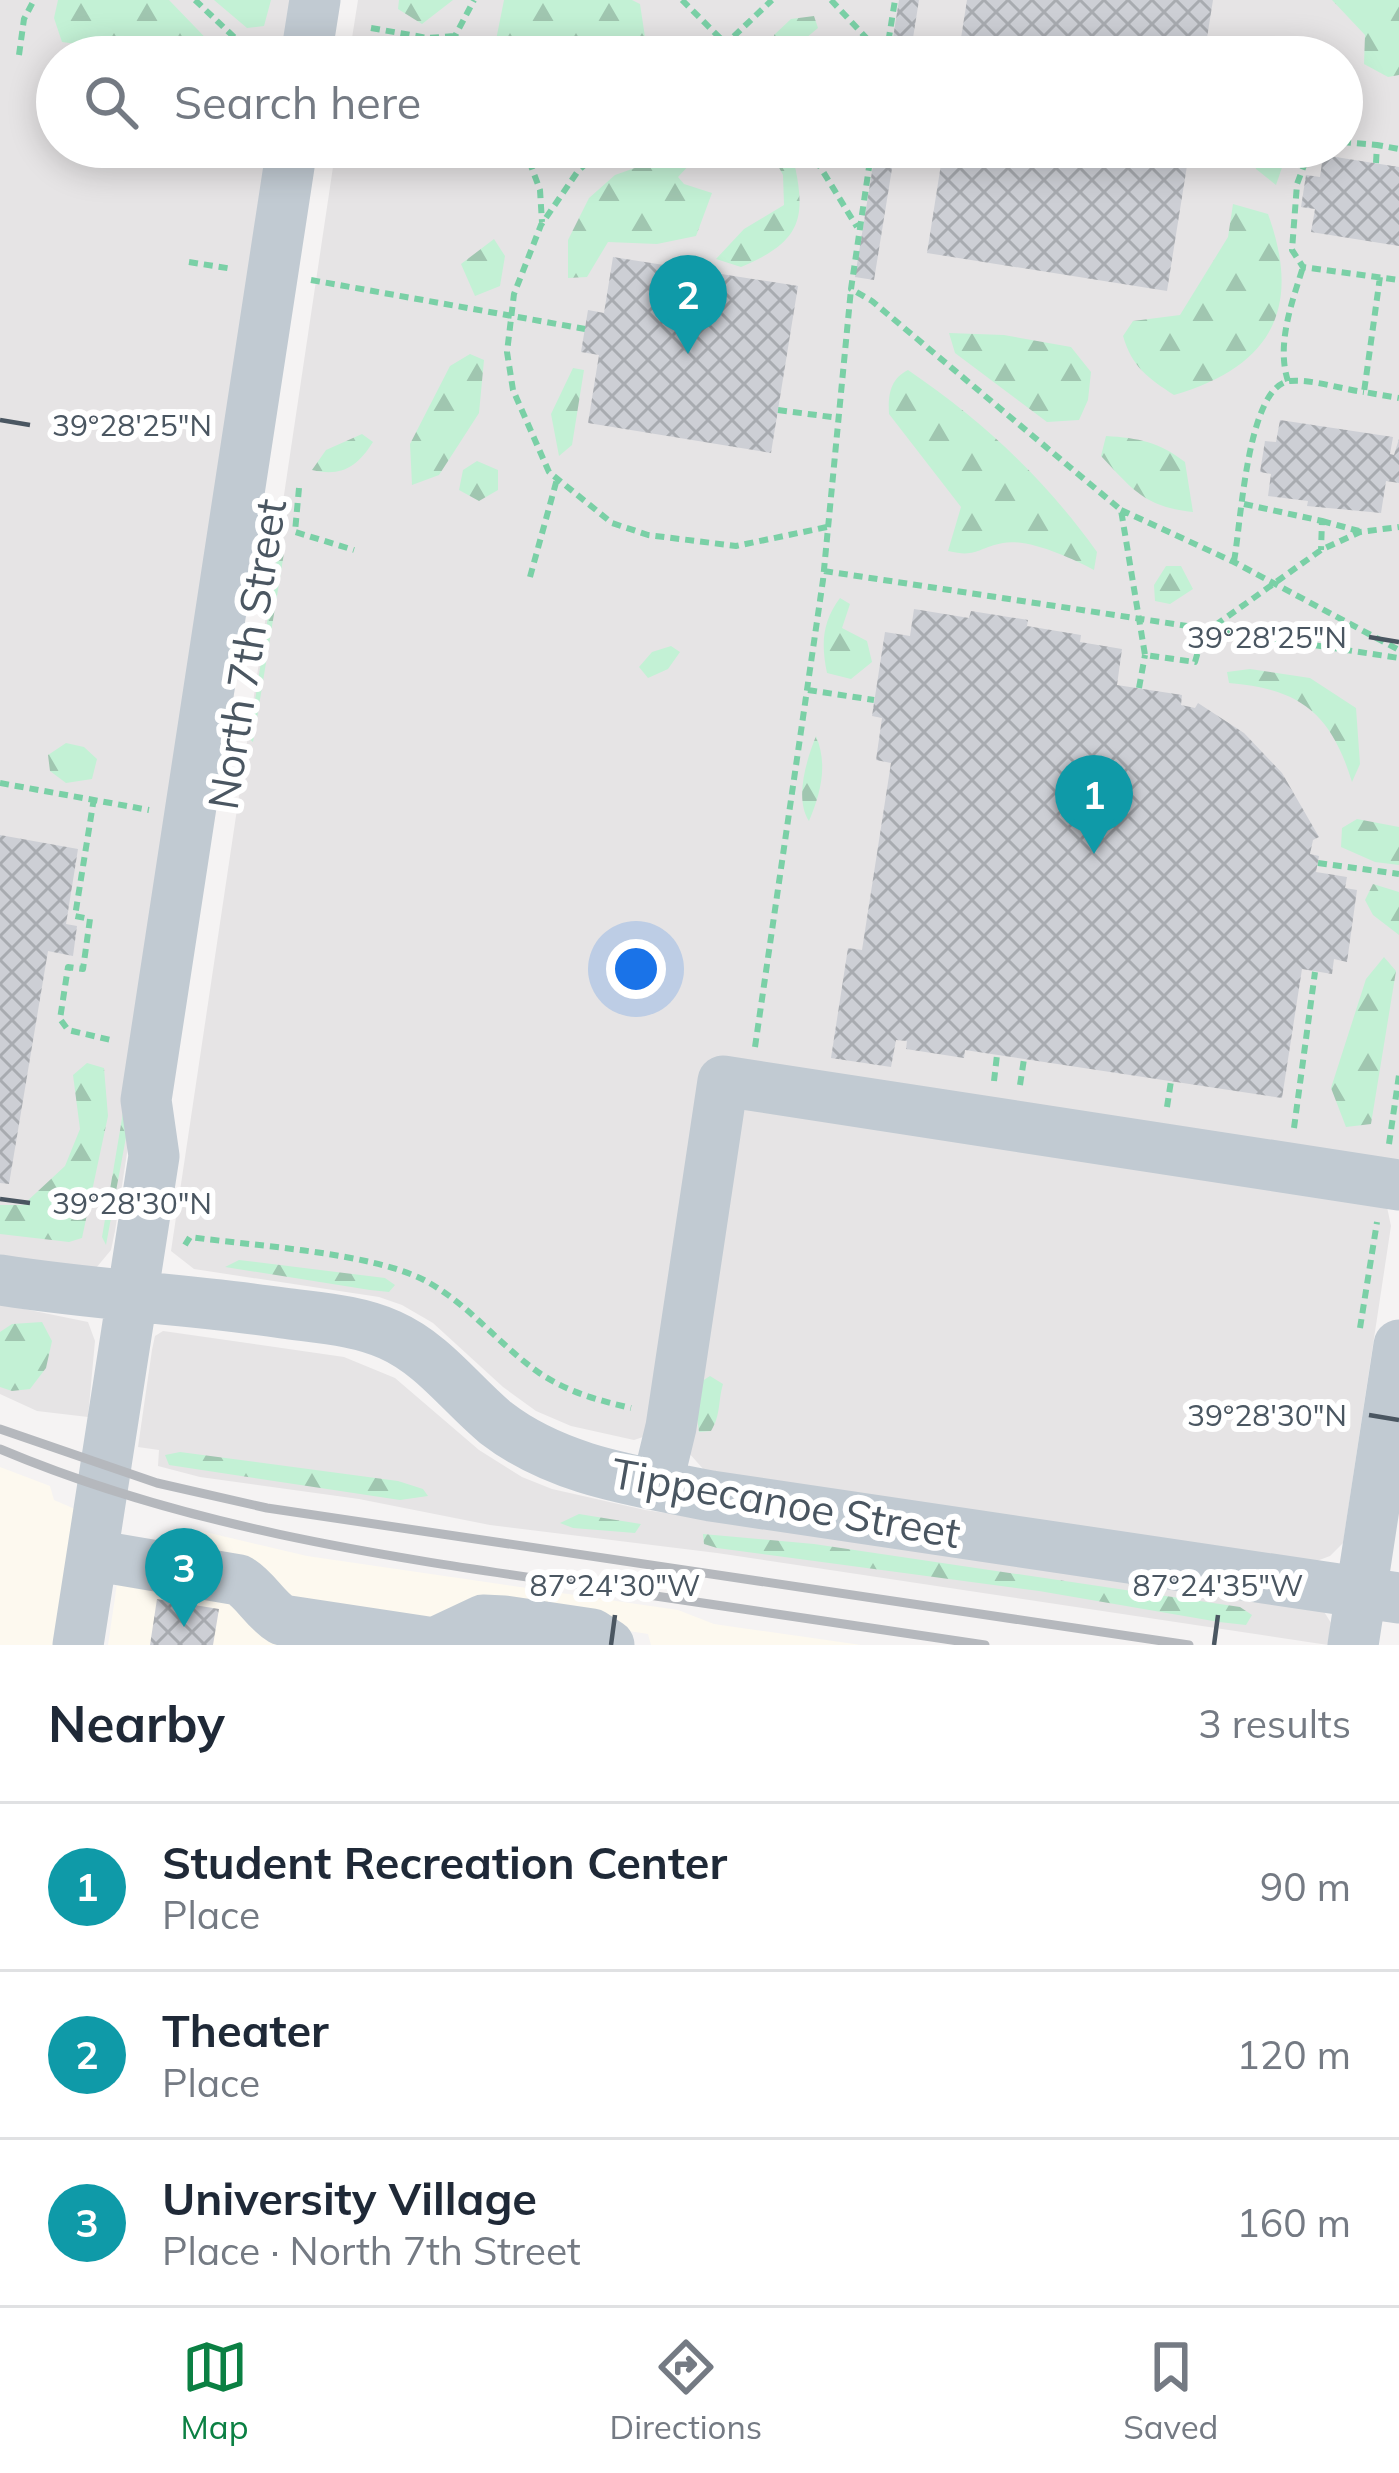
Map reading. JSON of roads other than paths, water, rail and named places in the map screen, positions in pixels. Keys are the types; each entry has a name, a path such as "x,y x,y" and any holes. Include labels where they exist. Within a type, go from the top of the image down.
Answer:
{"street":[{"path":"309,36 315,0"},
{"name":"North 7th Street","path":"78,1645 154,1156 179,1106 288,277 291,168"},
{"name":"North 7th Street","path":"288,277 317,168"},
{"path":"657,1485 671,1427 723,1081 1399,1185"},
{"name":"Tippecanoe Street","path":"0,1280 88,1294 135,1279 196,1300 335,1320 392,1336 532,1446 575,1465 657,1485 1380,1595"},
{"path":"1353,1645 1380,1595 1399,1345"},
{"path":"92,1555 239,1580 256,1590 262,1604 282,1620 434,1643 483,1620 505,1621 592,1634 609,1645"}],"railway":[{"path":"0,1429 157,1483 267,1508 1189,1645"},
{"path":"0,1449 138,1498 351,1549 985,1645"}],"place":[{"name":"Theater","path":"688,354"},
{"name":"Student Recreation Center","path":"1094,854"},
{"name":"University Village","path":"184,1627"}]}
